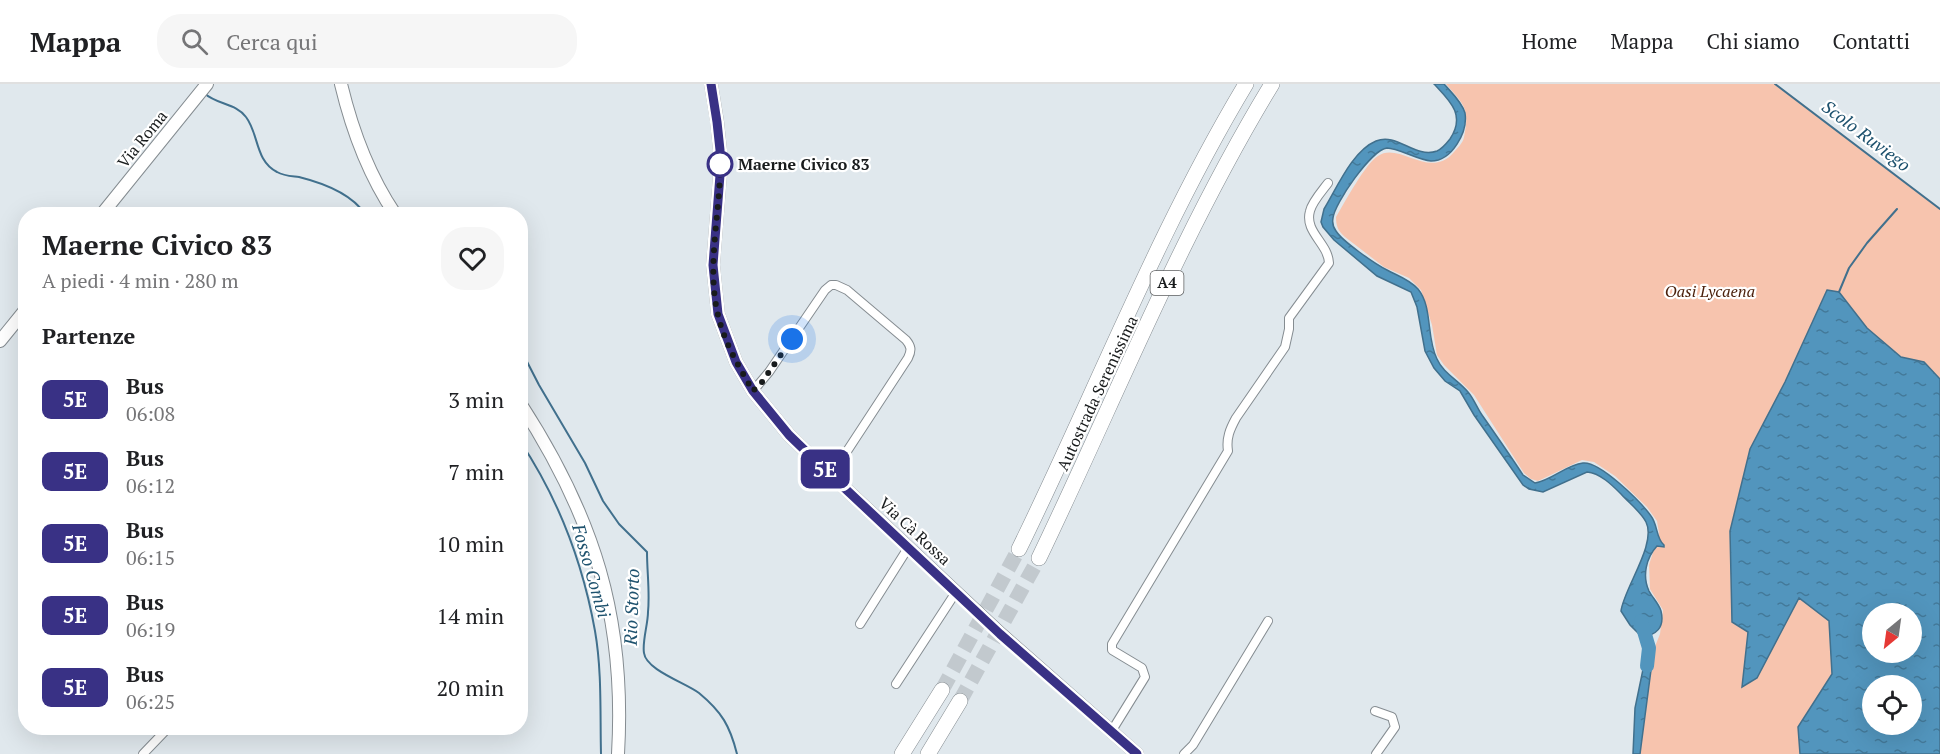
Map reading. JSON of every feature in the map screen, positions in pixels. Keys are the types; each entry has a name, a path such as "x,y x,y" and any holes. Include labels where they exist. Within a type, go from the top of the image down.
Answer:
{"highway":[{"name":"Autostrada Serenissima","path":"1019,549 1055,476 1166,231 1199,166 1246,84"},
{"name":"Autostrada Serenissima","path":"1039,558 1188,238 1241,134 1272,84"},
{"path":"902,754 942,690"},
{"path":"928,754 960,701"}],"main road":[{"path":"341,84 368,166 390,207"},
{"name":"Via Cà Rossa","path":"711,84 720,150 713,265 718,314 736,362 753,391 789,435 908,548 1033,663 1137,754"},
{"name":"Via Roma","path":"108,207 204,88"},
{"path":"0,340 18,319"},
{"path":"528,416 574,496 602,575 610,609 619,670 618,754"}],"street":[{"path":"1111,732 1145,677 1142,668 1112,650 1112,644 1227,451 1229,430 1285,347 1289,318 1329,263 1329,256 1310,227 1309,218 1310,209 1328,183"},
{"path":"753,391 769,372 825,290 831,285 847,290 906,340 911,351 908,358 830,474"},
{"path":"860,624 908,548"},
{"path":"896,684 956,592"},
{"path":"1184,754 1193,745 1268,621"},
{"path":"1376,711 1392,717 1395,727 1376,754"},
{"path":"143,754 161,735"}],"green space":[{"name":"Oasi Lycaena","path":"1446,84 1776,84 1940,209 1940,754 1640,754 1654,649 1660,634 1663,610 1650,589 1649,565 1659,533 1657,521 1647,507 1615,476 1594,462 1582,460 1538,481 1524,473 1474,395 1437,355 1432,325 1421,290 1409,278 1384,267 1345,237 1337,226 1336,217 1350,193 1367,167 1378,156 1395,153 1435,163 1445,160 1459,147 1464,137 1466,119 1461,102"}],"water":[{"path":"1434,84 1444,84 1464,109 1464,129 1457,144 1446,156 1431,161 1387,148 1380,151 1364,167 1340,201 1335,211 1333,226 1339,235 1359,252 1418,289 1426,305 1434,351 1440,364 1470,395 1523,475 1535,483 1577,464 1590,464 1620,484 1651,516 1664,547 1657,546 1646,567 1647,585 1660,608 1662,617 1658,630 1651,634 1642,637 1621,611 1647,542 1646,522 1641,515 1610,483 1592,473 1587,472 1543,492 1523,485 1460,391 1445,381 1434,368 1425,351 1417,307 1411,292 1377,276 1334,240 1321,222 1324,209 1352,161 1367,146 1384,139 1421,152 1439,150 1444,146 1455,130 1456,116 1446,96"},
{"path":"1827,290 1839,292 1867,328 1901,357 1924,362 1940,379 1940,754 1800,754 1798,727 1832,674 1829,621 1799,598 1757,678 1742,687 1748,632 1732,622 1730,531 1750,449 1785,382"},
{"path":"1652,647 1640,754 1633,754 1635,708 1647,650"}],"waterway":[{"name":"Scolo Ruviego","path":"1775,84 1940,209"},
{"name":"Rio Storto","path":"204,93 242,112 250,124 261,154 270,167 282,174 308,179 336,190 359,207"},
{"path":"1839,292 1849,268 1867,243 1897,209"},
{"name":"Rio Storto","path":"528,364 585,463 603,501 619,524 647,552 649,605 644,638 646,659 659,670 699,693 714,707 728,727 737,754"},
{"name":"Fosso Combi","path":"528,454 557,508 584,581 597,646 600,677 601,754"},
{"path":"1641,621 1649,648 1647,666"}],"tunnel":[{"path":"942,690 1019,549"},
{"path":"960,701 1039,558"}],"bus line":[{"name":"5E","path":"711,84 720,150 713,265 718,314 736,362 753,391 789,435 820,465 1000,634 1137,754"}],"place":[{"name":"Maerne Civico 83","path":"720,164"}],"route":[{"path":"720,164 713,265 718,314 736,362 753,391 762,382 792,339"}]}
